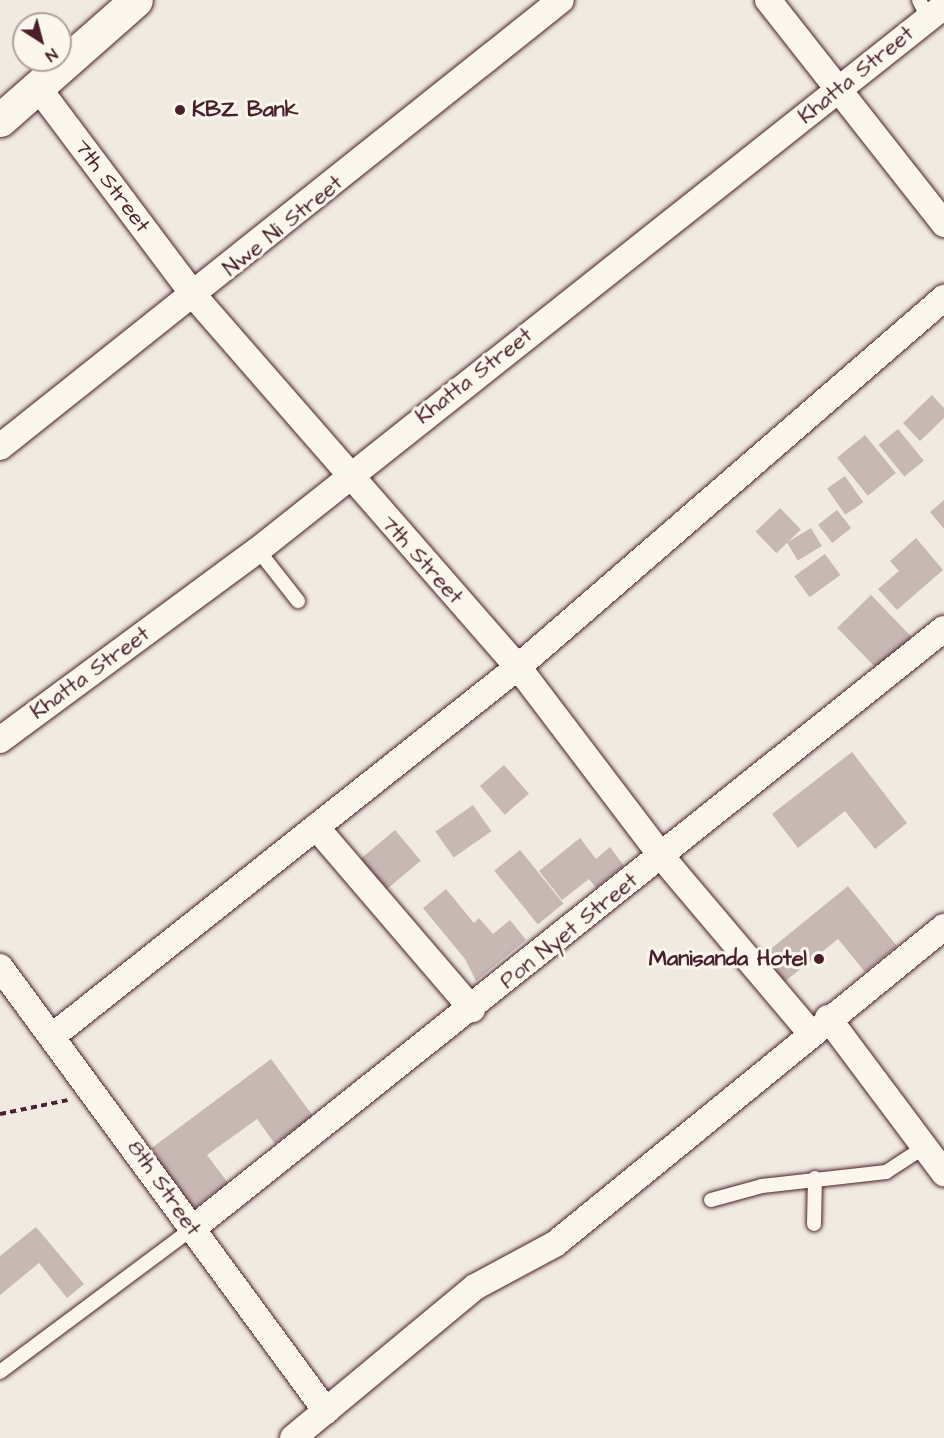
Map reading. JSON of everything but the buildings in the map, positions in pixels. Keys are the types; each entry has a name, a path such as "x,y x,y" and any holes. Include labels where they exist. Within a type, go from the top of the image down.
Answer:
{"street":[{"path":"0,120 136,0"},
{"name":"Nwe Ni Street","path":"0,447 195,297 561,0"},
{"path":"768,0 944,224"},
{"name":"Khatta Street","path":"0,740 258,550 347,476 839,90 930,8"},
{"name":"7th Street","path":"36,86 195,297 347,476 518,667 662,857 819,1025 926,1146 944,1173"},
{"path":"54,1035 518,667 944,298"},
{"name":"Pon Nyet Street","path":"192,1229 472,1009 944,629"},
{"path":"316,827 472,1009"},
{"path":"293,1438 475,1287 555,1244 819,1025 944,927"},
{"name":"8th Street","path":"0,967 94,1089 192,1229 326,1411"}],"lane":[{"path":"258,550 298,601"},
{"path":"711,1200 815,1178 886,1172 926,1146"},
{"path":"814,1224 815,1178"},
{"path":"0,1372 192,1229"}],"path":[{"path":"0,1114 49,1108 94,1089"}],"place":[{"name":"KBZ Bank","path":"180,110"},
{"name":"Manisanda Hotel","path":"819,959"}]}
